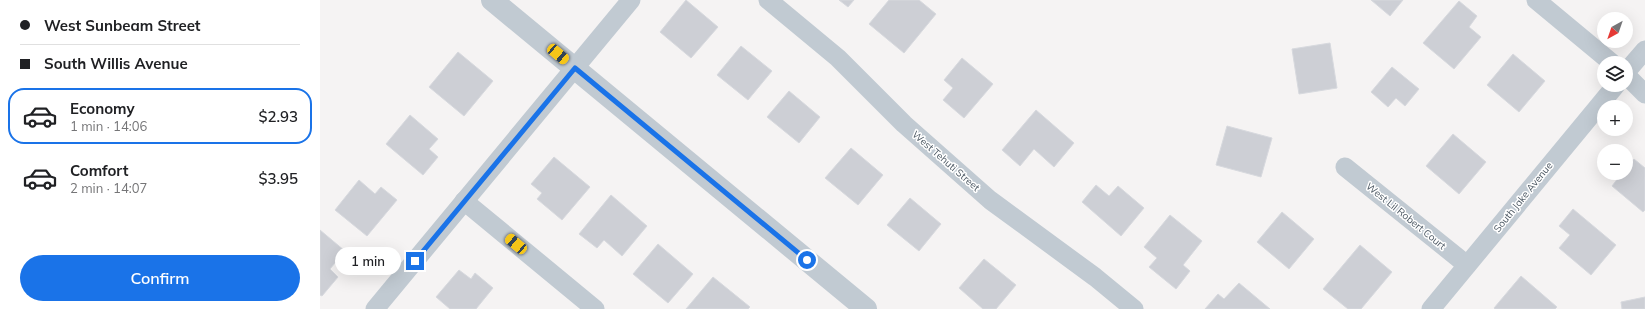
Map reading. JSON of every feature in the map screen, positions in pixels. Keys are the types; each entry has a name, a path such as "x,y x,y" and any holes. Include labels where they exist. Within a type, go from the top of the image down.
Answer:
{"street":[{"path":"492,0 866,309"},
{"path":"375,309 631,0"},
{"name":"West Tehuti Street","path":"768,0 838,58 904,124 990,200 1095,277 1134,309"},
{"path":"1536,0 1604,56"},
{"path":"1633,65 1645,50"},
{"path":"1633,81 1645,94"},
{"name":"South Jake Avenue","path":"1431,309 1610,92"},
{"name":"West Lil Robert Court","path":"1345,167 1467,265"},
{"path":"464,201 595,309"}],"building":[{"path":"686,0 718,27 691,58 660,32"},
{"path":"839,0 854,0 848,7"},
{"path":"889,0 919,0 936,14 904,53 869,24"},
{"path":"1371,0 1403,0 1390,16"},
{"path":"1459,1 1477,16 1469,27 1481,37 1454,69 1423,43"},
{"path":"1330,43 1337,88 1299,94 1292,49"},
{"path":"741,46 772,71 748,100 717,75"},
{"path":"458,52 493,81 464,116 429,87"},
{"path":"1513,54 1545,81 1519,112 1487,85"},
{"path":"962,58 993,84 964,118 943,100 953,88 944,80"},
{"path":"1392,67 1419,89 1405,106 1396,98 1388,107 1371,92"},
{"path":"789,91 820,117 799,143 767,117"},
{"path":"1036,110 1074,143 1054,167 1034,149 1020,166 1002,150"},
{"path":"410,115 438,139 429,149 438,157 423,175 386,144"},
{"path":"1227,126 1272,138 1261,177 1216,165"},
{"path":"1453,134 1486,162 1459,194 1426,166"},
{"path":"851,148 883,175 858,205 825,178"},
{"path":"554,157 590,187 562,220 537,199 542,193 531,184"},
{"path":"1634,159 1645,168 1645,210 1643,212 1612,186 1617,180 1633,180"},
{"path":"359,180 375,194 381,187 397,200 367,236 335,210"},
{"path":"1096,185 1109,196 1118,186 1144,208 1121,236 1082,202"},
{"path":"611,195 647,226 622,256 604,240 597,248 579,234"},
{"path":"910,198 941,224 919,251 887,225"},
{"path":"1573,209 1616,245 1591,275 1559,248 1570,235 1559,226"},
{"path":"1282,212 1314,239 1289,269 1257,242"},
{"path":"1170,215 1202,241 1183,265 1190,271 1176,289 1149,267 1157,258 1144,247"},
{"path":"320,230 345,251 330,269 338,277 322,296 320,295"},
{"path":"658,244 693,274 668,303 633,274"},
{"path":"1360,245 1392,272 1361,309 1348,309 1323,289"},
{"path":"984,259 1016,285 996,309 983,309 959,288"},
{"path":"459,270 471,279 475,273 493,288 476,309 450,309 436,297"},
{"path":"1521,276 1557,307 1555,309 1495,309 1494,308"},
{"path":"713,277 750,307 748,309 686,309"},
{"path":"1239,283 1270,309 1205,309 1218,294 1224,299"},
{"path":"1645,297 1645,309 1622,309 1621,302"}],"route":[{"path":"415,261 575,68 807,260"}]}
